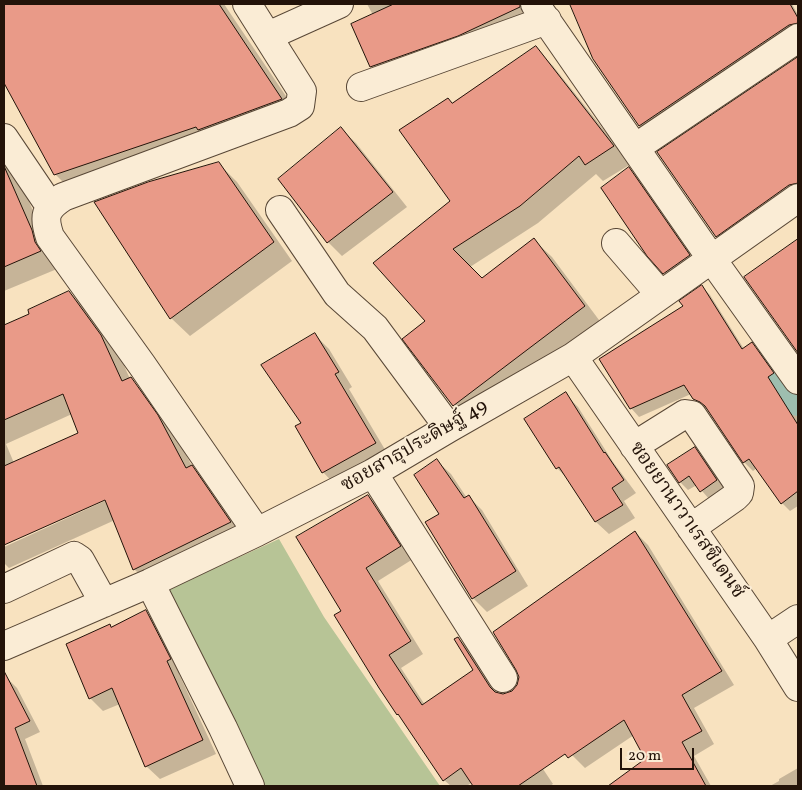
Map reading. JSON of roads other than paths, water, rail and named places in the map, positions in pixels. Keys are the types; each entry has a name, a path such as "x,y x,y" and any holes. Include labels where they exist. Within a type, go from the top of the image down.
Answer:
{"street":[{"path":"247,4 302,91 300,106 290,113 63,197 50,206 45,221 50,237 142,365 257,532"},
{"path":"268,36 339,4"},
{"path":"361,87 541,12 711,258 796,370"},
{"path":"635,148 798,38"},
{"path":"4,138 50,206"},
{"name":"ซอยสาธุประดิษฐ์ 49","path":"4,646 150,583 257,532 373,473 573,357 798,198"},
{"path":"280,210 337,294 375,328 449,428"},
{"path":"616,243 660,294"},
{"name":"ซอยยานาวาเรสซิเดนซ์","path":"573,357 768,639 798,687"},
{"path":"634,446 685,414 692,415 740,486 739,493 735,497 691,528"},
{"path":"373,473 503,678"},
{"path":"4,588 74,556 80,560 104,603"},
{"path":"150,583 224,728 250,786"},
{"path":"768,639 798,618"}],"waterway":[{"path":"771,361 798,403"}]}
